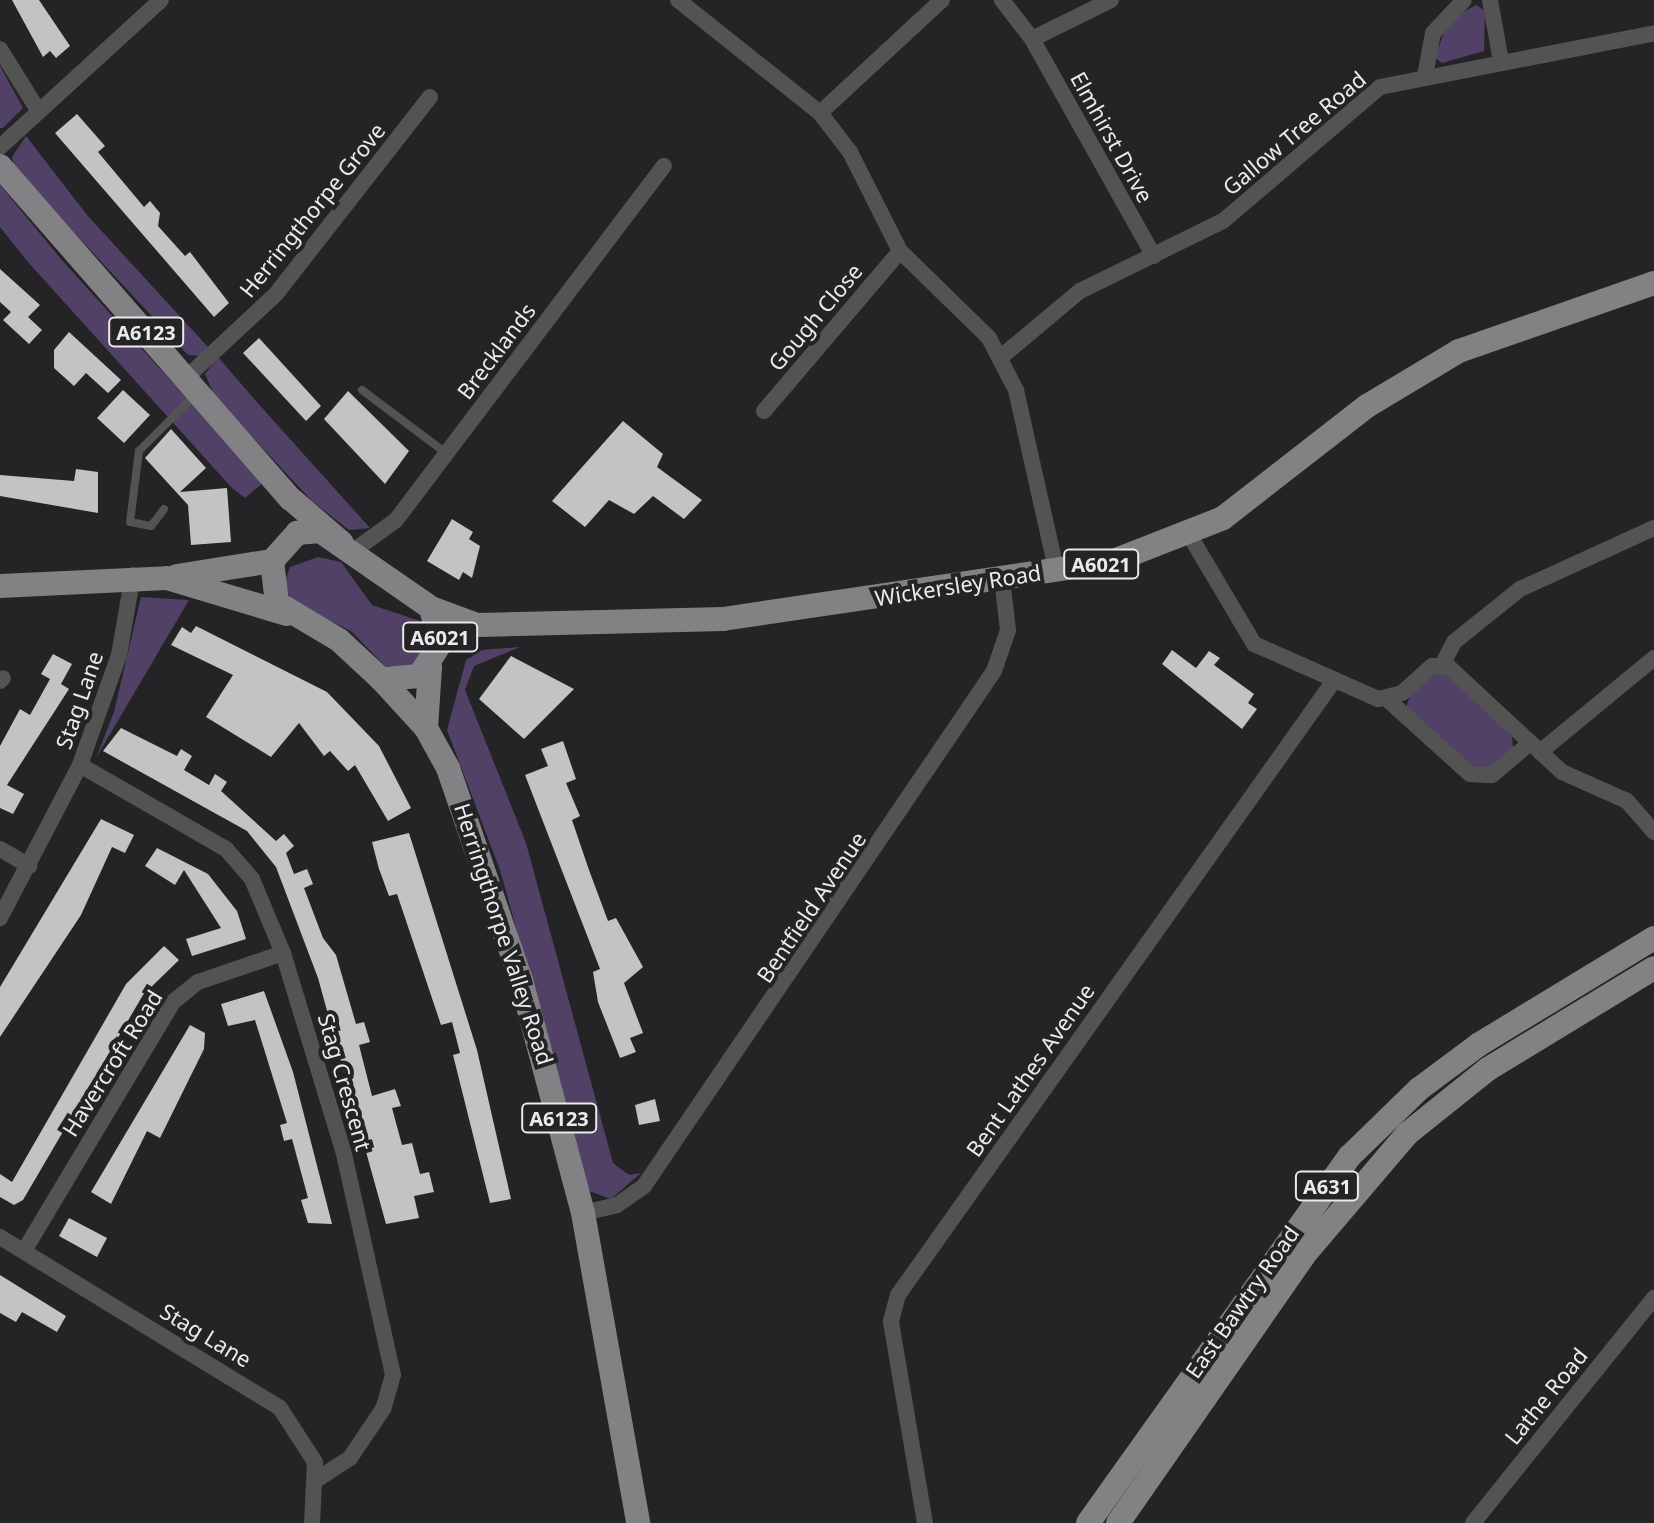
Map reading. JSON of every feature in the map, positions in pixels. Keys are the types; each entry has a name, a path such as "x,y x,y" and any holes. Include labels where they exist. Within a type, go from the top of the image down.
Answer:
{"main road":[{"name":"A6123","path":"0,166 194,384 291,499 347,548"},
{"name":"Wickersley Road","path":"431,608 477,625 723,619 1111,562 1190,536 1251,500 1367,406 1459,351 1654,283"},
{"path":"287,614 271,594 291,499"},
{"name":"A6021","path":"167,578 278,552 311,530 347,548 431,608 441,632 433,663"},
{"name":"A6021","path":"0,586 133,575 167,578 287,614 339,640 381,679 409,679 477,625"},
{"name":"Herringthorpe Valley Road","path":"426,728 433,663"},
{"name":"Herringthorpe Valley Road","path":"381,679 426,728 487,870 583,1213 638,1523"},
{"name":"East Bawtry Road","path":"1088,1523 1350,1156 1419,1089 1478,1045 1654,938"},
{"name":"East Bawtry Road","path":"1118,1523 1304,1255 1407,1134 1488,1069 1654,968"}],"street":[{"path":"0,147 161,0"},
{"path":"678,0 820,113 850,152 900,251 1001,357 1016,390 1056,569"},
{"path":"820,113 942,0"},
{"name":"Elmhirst Drive","path":"1002,0 1032,39 1154,256"},
{"path":"1032,39 1111,0"},
{"path":"1425,76 1433,33 1464,0"},
{"path":"1490,0 1501,62"},
{"name":"Gallow Tree Road","path":"1001,357 1080,291 1223,221 1380,87 1654,33"},
{"path":"0,49 38,110"},
{"name":"Herringthorpe Grove","path":"194,384 276,294 430,97"},
{"name":"Brecklands","path":"347,548 396,520 664,166"},
{"name":"Gough Close","path":"764,411 900,251"},
{"path":"1388,700 1442,665 1454,642 1520,589 1654,528"},
{"path":"1190,536 1254,644 1333,682 1388,700 1470,774 1492,775 1534,748 1654,658"},
{"name":"Stag Lane","path":"0,918 80,765 119,655 133,575"},
{"name":"Bentfield Avenue","path":"583,1213 617,1205 644,1186 986,684 1008,630 1002,579"},
{"path":"1442,665 1562,772 1627,801 1654,832"},
{"name":"Bent Lathes Avenue","path":"925,1523 891,1321 898,1295 1333,682"},
{"name":"Stag Crescent","path":"80,765 226,849 252,879 283,953 344,1154 393,1375 383,1409 350,1458 318,1479"},
{"path":"0,849 29,866"},
{"name":"Havercroft Road","path":"24,1251 173,1002 198,982 283,953"},
{"name":"Stag Lane","path":"0,1237 268,1398 302,1434 318,1479 312,1523"},
{"name":"Lathe Road","path":"1473,1523 1654,1298"}],"lane":[{"path":"164,509 151,526 130,522 139,451 194,384"},
{"path":"362,390 446,453"}],"shaded area":[{"path":"1476,5 1485,11 1484,51 1442,63 1435,58 1448,20"},
{"path":"0,66 23,108 3,128 0,128"},
{"path":"26,136 87,215 208,347 201,356 188,355 15,169 12,157"},
{"path":"0,185 61,259 263,483 245,498 232,488 27,261 0,227"},
{"path":"218,357 370,528 349,530 312,501 215,397 205,374"},
{"path":"318,557 341,562 372,605 426,623 428,641 414,666 385,666 351,631 292,602 284,584 290,567"},
{"path":"141,597 189,600 96,758 114,712"},
{"path":"520,647 474,666 465,690 526,843 613,1163 629,1175 641,1173 611,1199 589,1191 500,870 447,730 466,660 482,650"},
{"path":"1435,673 1449,674 1512,736 1513,749 1490,769 1475,769 1405,711 1410,695"}],"building":[{"path":"12,0 39,0 70,46 56,58 50,51 43,57"},
{"path":"77,114 105,146 98,152 144,207 150,201 160,213 158,226 185,256 190,252 229,303 214,317 55,133"},
{"path":"0,269 40,305 28,317 42,330 29,344 3,320 11,312 0,302"},
{"path":"69,332 121,380 108,393 86,373 74,386 54,368 54,350"},
{"path":"259,338 321,406 306,421 243,353"},
{"path":"123,390 150,415 124,443 97,418"},
{"path":"348,391 409,451 385,484 324,419"},
{"path":"623,421 663,454 657,467 702,500 684,519 653,496 634,514 609,500 585,527 552,501"},
{"path":"171,429 206,468 180,492 227,488 231,542 191,545 188,505 145,458"},
{"path":"76,469 98,472 98,513 0,496 0,475 74,481"},
{"path":"452,519 473,532 469,539 480,546 472,578 463,572 459,580 427,561"},
{"path":"196,626 327,692 379,746 411,808 388,821 355,765 348,771 330,751 324,756 299,723 271,757 206,717 233,675 171,645 182,627 191,633"},
{"path":"1172,650 1196,668 1209,651 1220,658 1214,665 1254,694 1248,703 1257,709 1242,729 1162,664"},
{"path":"53,654 72,664 61,684 69,689 7,785 24,794 13,814 0,808 0,746 20,709 30,715 50,679 41,674"},
{"path":"511,656 574,689 524,739 479,699"},
{"path":"121,728 177,756 181,749 192,756 184,770 209,785 215,774 227,782 221,791 276,841 284,834 294,846 286,853 294,874 307,869 313,884 304,888 323,938 336,955 356,1024 364,1022 370,1042 359,1045 372,1096 395,1089 401,1106 392,1108 402,1145 412,1143 420,1174 429,1172 434,1192 414,1196 419,1218 386,1224 318,978 276,867 247,831 103,751"},
{"path":"563,741 576,779 566,783 580,816 572,820 589,870 608,921 616,918 643,967 624,983 643,1033 630,1038 636,1052 620,1058 598,1002 593,972 600,969 525,775 548,766 541,749"},
{"path":"101,819 134,835 125,853 112,847 81,915 0,1037 0,987"},
{"path":"409,833 477,1050 511,1199 490,1203 453,1055 460,1053 452,1022 441,1025 397,894 389,896 379,869 372,842"},
{"path":"157,848 208,874 237,911 246,939 192,956 186,939 221,928 184,870 175,885 145,866"},
{"path":"164,946 179,960 143,995 23,1200 14,1205 0,1197 0,1174 12,1182 126,984"},
{"path":"264,991 293,1072 332,1224 308,1223 301,1200 308,1198 292,1139 284,1141 280,1125 287,1123 255,1020 228,1026 221,1004"},
{"path":"190,1025 205,1033 204,1049 160,1138 147,1131 111,1204 91,1192"},
{"path":"655,1099 660,1121 639,1125 635,1105"},
{"path":"69,1218 107,1238 97,1257 59,1236"},
{"path":"0,1275 66,1316 57,1332 22,1312 16,1322 0,1313"}]}
